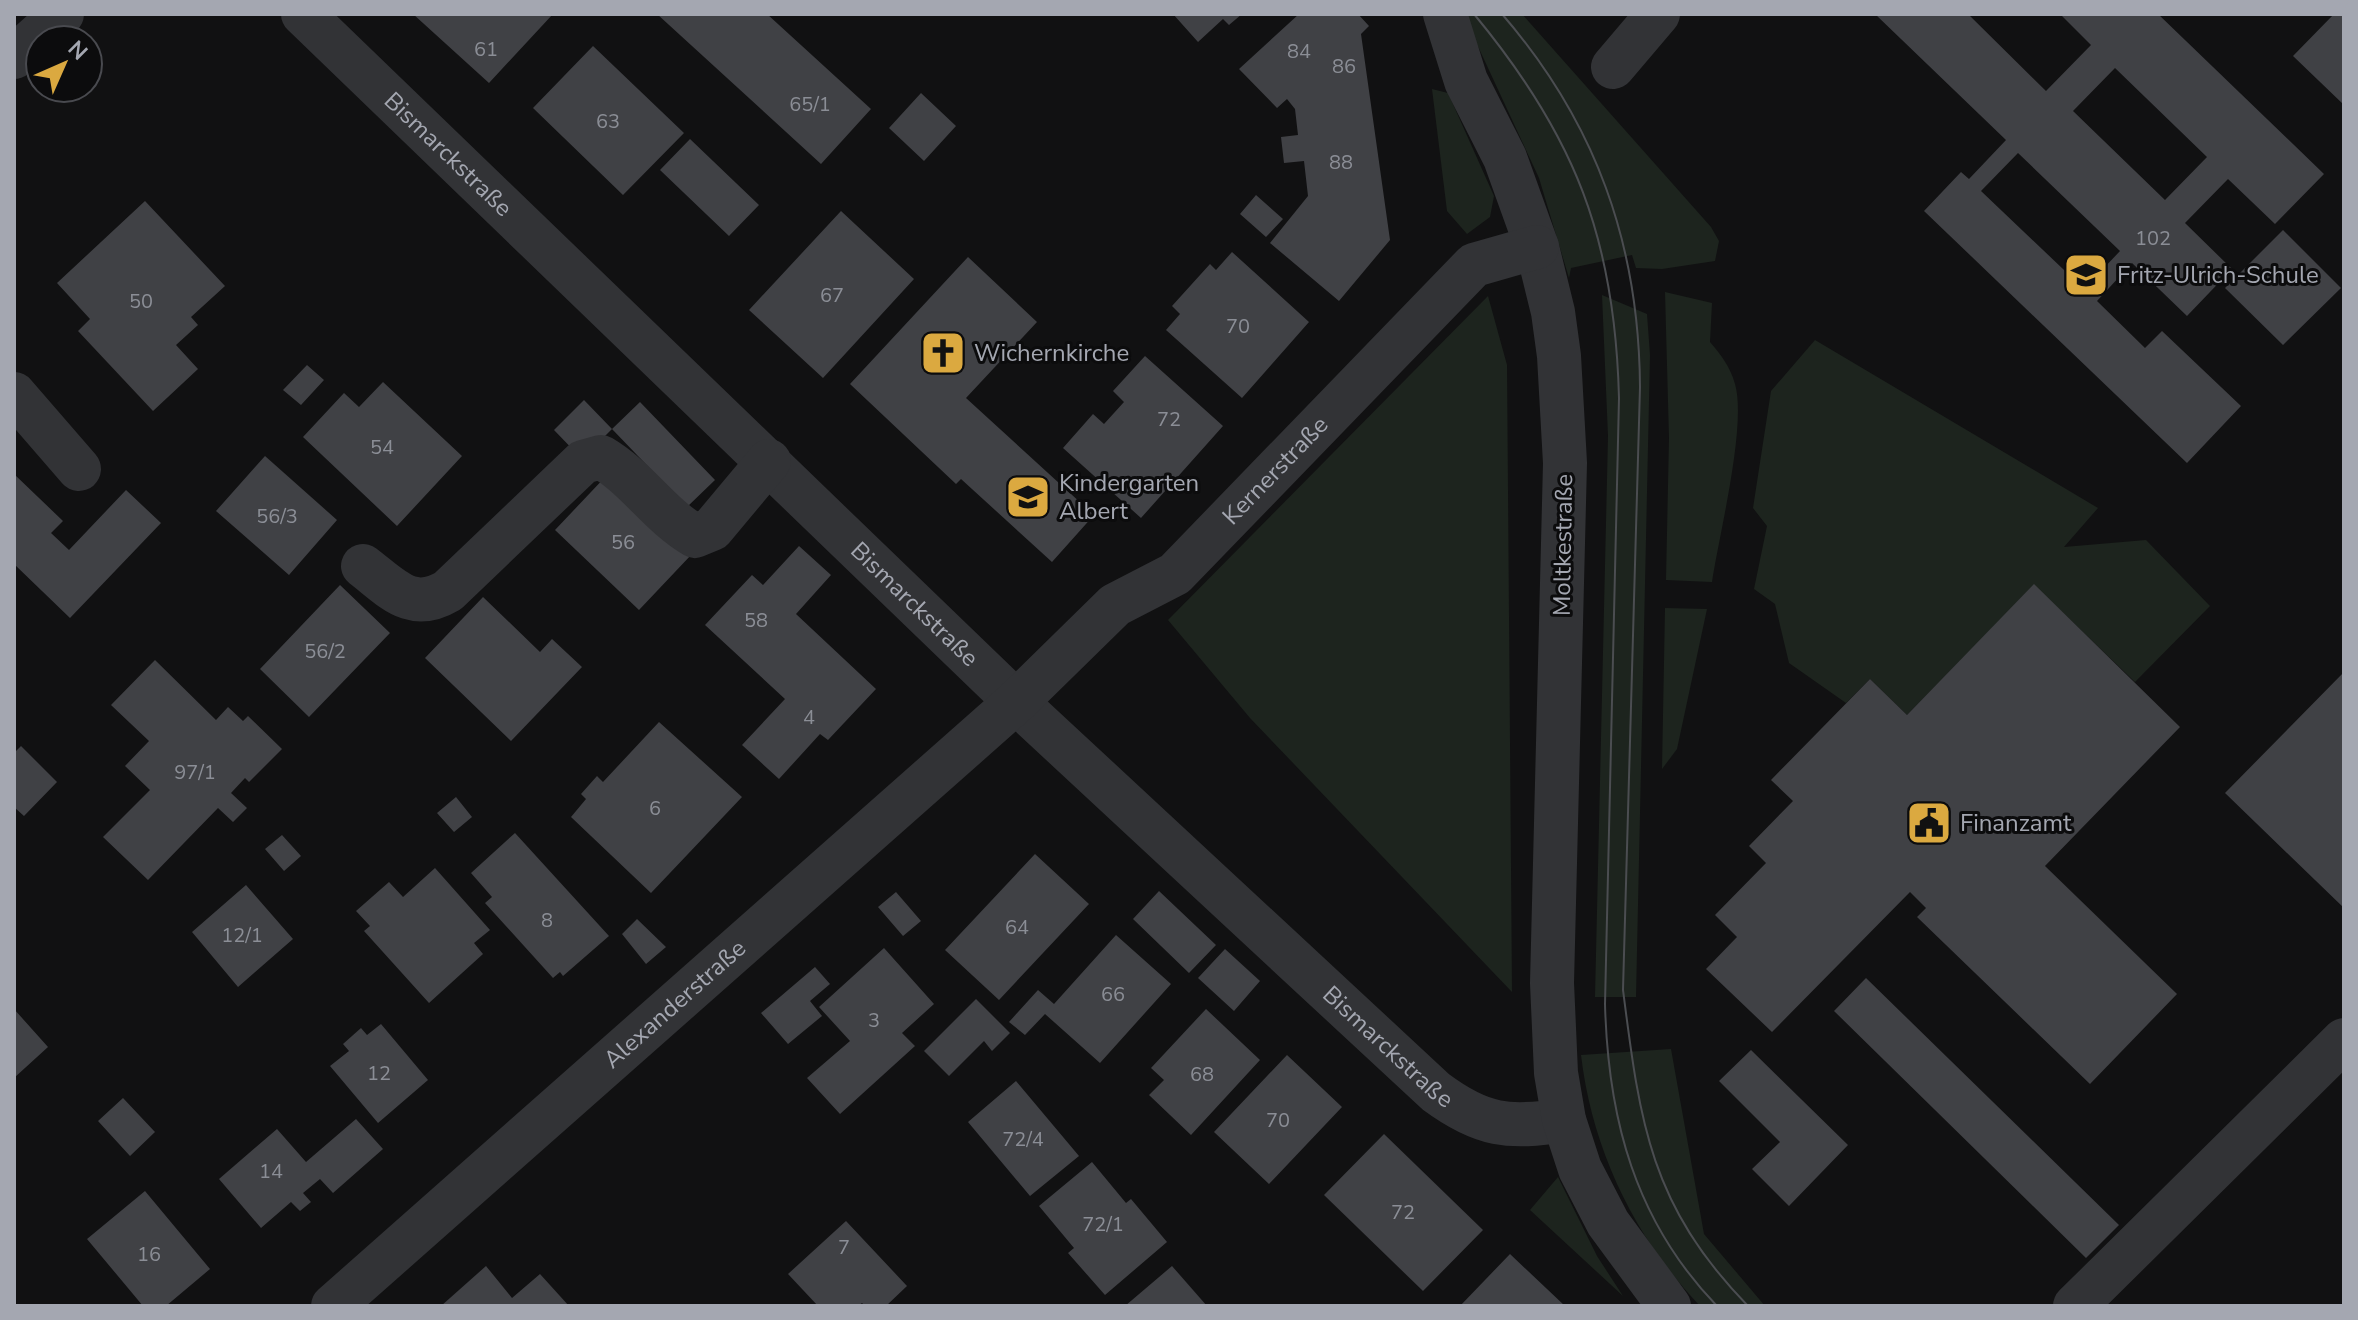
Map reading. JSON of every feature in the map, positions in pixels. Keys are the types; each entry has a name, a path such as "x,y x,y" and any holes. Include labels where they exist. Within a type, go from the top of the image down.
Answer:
{"street":[{"path":"14,57 62,14"},
{"name":"Bismarckstraße","path":"303,14 1016,702 1436,1092 1489,1122 1531,1125 1564,1120"},
{"name":"Moltkestraße","path":"1412,14 1466,81"},
{"name":"Moltkestraße","path":"1445,14 1466,81 1505,158 1537,247 1553,312 1559,356 1564,450 1553,1026 1564,1120"},
{"path":"1613,67 1658,14"},
{"name":"Kernerstraße","path":"1016,702 1115,605 1175,574 1474,265 1537,247"},
{"path":"14,394 79,469"},
{"path":"363,566 405,598 431,601 448,591 583,462 601,457 618,467 670,521 695,536 712,529 769,461"},
{"name":"Alexanderstraße","path":"333,1306 1016,702"},
{"path":"2075,1306 2344,1040"},
{"path":"1564,1120 1580,1169 1608,1223 1669,1306"}],"shaded area":[{"path":"1463,14 1522,14 1711,227 1719,241 1715,261 1662,269 1636,268 1632,255 1571,268 1569,278 1539,178"},
{"path":"1432,89 1448,93 1494,196 1490,217 1467,234 1447,211"},
{"path":"1665,292 1712,303 1710,342 1728,366 1738,402 1731,481 1712,582 1666,580 1669,438"},
{"path":"1602,295 1647,314 1650,355 1636,997 1595,997 1608,436"},
{"path":"1488,296 1507,365 1512,992 1250,718 1168,620"},
{"path":"1815,340 2098,508 2064,547 2146,540 2210,606 2135,682 2034,585 1907,715 1870,679 1846,703 1789,663 1775,604 1754,589 1767,526 1753,508 1771,391"},
{"path":"1665,608 1707,609 1677,749 1662,769"},
{"path":"1671,1049 1704,1234 1765,1306 1700,1306 1655,1251 1636,1221 1606,1158 1595,1124 1581,1055"},
{"path":"1558,1177 1597,1256 1623,1296 1530,1210"}],"building":[{"path":"413,14 553,14 489,83"},
{"path":"657,14 767,14 871,109 821,164"},
{"path":"1173,14 1242,14 1229,25 1223,19 1198,42"},
{"path":"1299,14 1358,14 1369,26 1361,34 1390,240 1339,301 1270,243 1308,196 1304,161 1284,163 1281,137 1298,135 1295,109 1287,99 1277,108 1239,69"},
{"path":"1875,14 1968,14 2046,91 2091,45 2060,14 2158,14 2324,174 2275,224 2228,179 2185,223 2232,269 2187,316 2132,263 2097,301 2145,348 2162,331 2241,406 2187,463 1924,211 1961,172 1969,179 2006,140","holes":["2115,68 2207,157 2165,200 2073,111","2018,153 2120,251 2084,289 1981,191"]},
{"path":"2334,14 2344,14 2344,105 2293,56"},
{"path":"593,46 684,133 623,195 533,108"},
{"path":"921,93 956,126 924,161 889,128"},
{"path":"690,139 759,205 729,236 660,170"},
{"path":"1256,195 1283,219 1266,237 1240,214"},
{"path":"145,201 225,286 191,317 198,325 176,345 198,369 153,411 78,331 90,319 57,283"},
{"path":"841,211 914,279 823,378 749,310"},
{"path":"2283,230 2341,288 2283,345 2225,288"},
{"path":"1232,252 1309,322 1242,398 1166,330 1180,314 1172,306 1210,264 1216,270"},
{"name":"Wichernkirche","path":"968,257 1037,322 966,398 1094,515 1052,562 961,479 956,484 850,384"},
{"path":"1145,356 1223,426 1141,518 1063,448 1093,414 1104,424 1124,402 1113,391"},
{"path":"307,365 324,380 301,405 283,390"},
{"path":"383,382 462,456 397,526 303,437 344,393 359,407"},
{"path":"584,400 612,429 582,459 554,430"},
{"path":"640,402 715,480 687,507 612,429"},
{"path":"265,456 337,520 289,575 216,511"},
{"path":"14,474 63,521 51,533 69,550 126,490 161,523 70,618 14,564"},
{"path":"608,474 692,554 639,610 555,530"},
{"path":"799,546 831,575 796,614 876,689 828,740 820,734 779,779 742,745 785,699 705,625 752,575 763,585"},
{"name":"Finanzamt","path":"2034,584 2180,727 2045,866 2177,994 2090,1084 1917,917 1926,908 1910,892 1772,1032 1706,969 1737,937 1715,915 1766,863 1749,846 1793,801 1771,780 1870,679 1907,715"},
{"path":"340,585 390,633 309,717 260,669"},
{"path":"483,597 540,652 552,639 582,667 511,741 425,658"},
{"path":"155,660 216,720 228,707 243,721 248,716 282,749 249,782 245,778 231,793 247,808 233,822 218,808 148,880 103,837 150,790 125,766 149,741 111,705"},
{"path":"2344,672 2344,908 2225,793"},
{"path":"659,722 742,797 651,893 571,817 586,799 581,794 597,776 603,782"},
{"path":"21,746 57,782 24,816 14,807 14,753"},
{"path":"456,797 472,817 454,832 437,813"},
{"path":"515,833 609,936 563,976 560,972 553,978 485,903 492,897 471,873"},
{"path":"282,835 301,856 284,871 265,849"},
{"path":"1035,854 1089,904 999,1000 945,950"},
{"path":"435,868 490,930 474,943 483,954 429,1003 364,931 370,926 356,911 389,882 403,897"},
{"path":"246,885 293,939 238,987 192,932"},
{"path":"1159,891 1216,945 1189,973 1133,919"},
{"path":"896,892 921,921 903,936 878,907"},
{"path":"637,919 666,947 646,964 622,934"},
{"path":"1116,935 1171,984 1100,1063 1045,1014 1025,1035 1009,1022 1038,990 1054,1004"},
{"path":"884,948 934,1004 902,1033 915,1046 840,1114 807,1078 850,1041 819,1007"},
{"path":"1225,949 1260,981 1234,1011 1198,978"},
{"path":"815,967 830,984 810,1001 822,1016 788,1044 761,1013"},
{"path":"1866,978 2119,1225 2086,1258 1834,1011"},
{"path":"976,999 1010,1033 992,1051 984,1041 949,1076 924,1051"},
{"path":"14,1009 48,1047 14,1078"},
{"path":"1206,1009 1260,1060 1191,1135 1149,1095 1164,1080 1151,1068"},
{"path":"381,1024 428,1080 378,1123 330,1066 349,1051 343,1044 361,1028 367,1035"},
{"path":"1751,1050 1848,1145 1789,1206 1752,1169 1780,1142 1719,1081"},
{"path":"1287,1055 1342,1107 1269,1184 1214,1132"},
{"path":"1016,1081 1079,1156 1030,1196 968,1122"},
{"path":"123,1098 155,1132 130,1156 98,1121"},
{"path":"356,1119 383,1149 333,1193 320,1179 303,1193 311,1202 300,1211 291,1202 261,1228 219,1179 277,1129 306,1162"},
{"path":"1384,1134 1483,1230 1423,1291 1324,1195"},
{"path":"1092,1162 1126,1203 1131,1199 1167,1242 1105,1295 1068,1253 1074,1248 1039,1206"},
{"path":"145,1191 210,1269 166,1306 143,1306 87,1239"},
{"path":"846,1221 907,1286 886,1306 865,1306 862,1303 858,1306 818,1306 788,1274"},
{"path":"1510,1254 1565,1306 1460,1306"},
{"path":"486,1266 512,1298 540,1274 569,1306 441,1306"},
{"path":"1172,1266 1207,1306 1125,1306"}],"tram line":[{"path":"1474,14 1539,103 1563,147 1583,192 1609,288 1619,398 1605,1004 1607,1047 1620,1128 1646,1203 1665,1239 1717,1306"},
{"path":"1502,14 1535,55 1587,142 1621,235 1631,284 1638,334 1640,387 1623,990 1636,1081 1655,1160 1670,1197 1690,1233 1715,1269 1748,1306"}],"place":[{"name":"Fritz-Ulrich-Schule","path":"2086,275"},
{"name":"Wichernkirche","path":"943,353"},
{"name":"Kindergarten Albert","path":"1028,497"},
{"name":"Finanzamt","path":"1929,823"}]}
